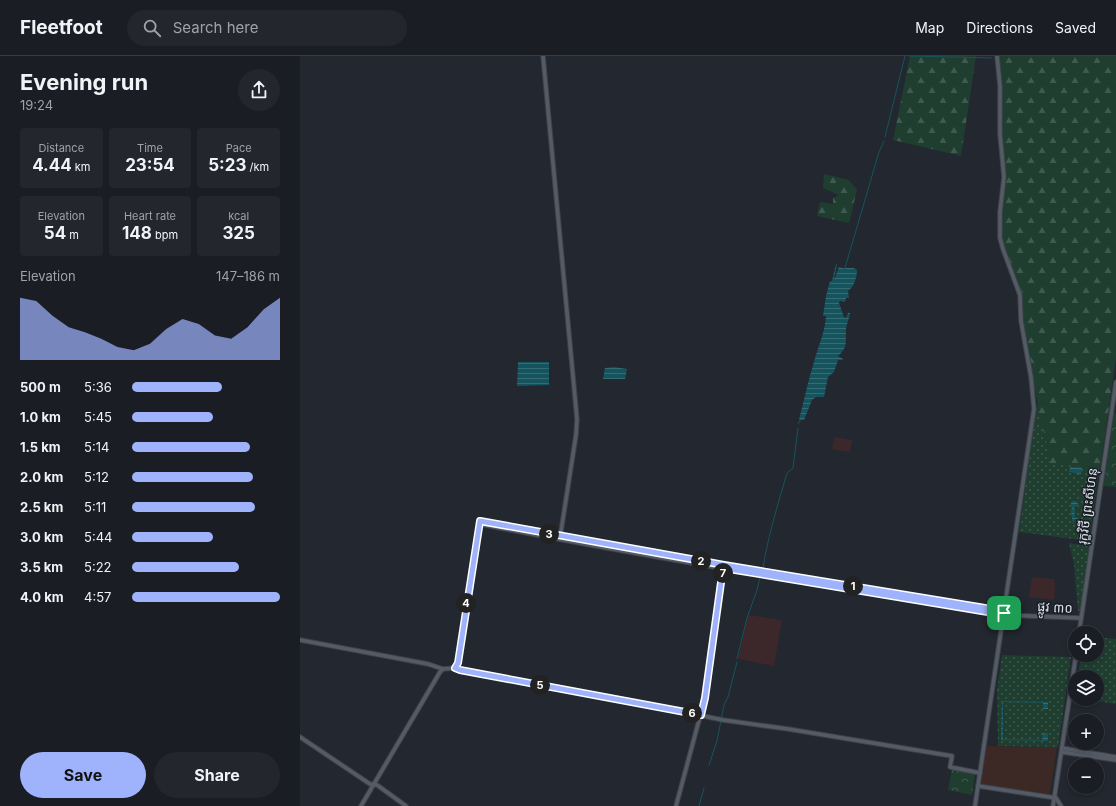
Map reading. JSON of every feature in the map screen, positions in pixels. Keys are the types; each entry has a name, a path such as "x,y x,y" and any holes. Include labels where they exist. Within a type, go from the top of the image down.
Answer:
{"street":[{"path":"542,56 577,419 576,435 560,537"},
{"path":"975,806 1034,404 1031,377 1021,321 1020,295 1002,249 1000,238 1000,212 1004,177 1000,134 1000,86 997,56"},
{"name":"រុក្ខវិថី ព្រះសីហនុ","path":"1080,626 1116,382"},
{"name":"ផ្លូវ ៣០","path":"455,668 458,663 480,522 724,567 925,602 994,613 1004,613 1006,615 1081,618"},
{"path":"676,806 705,698 724,567"},
{"path":"300,640 428,664 443,669 455,668 723,720 952,756 950,767 980,773"},
{"path":"1053,806 1075,662"},
{"path":"361,806 443,669"},
{"path":"300,737 370,784 377,785 406,806"},
{"path":"1062,750 1116,758"},
{"path":"978,786 1054,797 1058,798 1061,806"}],"shaded area":[{"path":"834,437 852,440 850,452 832,449"},
{"path":"1032,577 1054,579 1054,600 1029,597"},
{"path":"748,615 782,620 774,666 738,659"},
{"path":"986,746 1057,747 1050,794 981,785"}],"green space":[{"path":"910,56 976,56 961,156 893,140"},
{"path":"997,56 1116,56 1116,358 1100,469 1051,463 1042,424 1037,410 1038,403 1022,332 1021,301 1001,243 1000,212 1004,177 999,124 1000,100"},
{"path":"824,174 849,180 857,190 849,223 817,216 820,202 833,204 833,198 839,195 823,188"},
{"path":"1033,377 1111,388 1089,541 1019,532 1038,403"},
{"path":"1114,413 1116,414 1116,487 1104,486"},
{"path":"1069,543 1090,546 1080,611 1078,611 1074,565"},
{"path":"1104,638 1116,639 1116,704 1104,702 1104,670 1079,670 1080,662 1104,662"},
{"path":"1002,655 1068,657 1068,662 1070,662 1058,747 998,746 997,690"},
{"path":"952,769 975,774 972,795 948,790"}],"water":[{"path":"836,264 834,280 839,267 853,268 857,270 855,282 848,291 849,298 846,298 845,302 840,301 839,303 844,317 846,318 848,313 850,313 846,329 844,350 838,356 843,360 838,360 834,372 828,377 824,397 816,397 812,400 804,420 799,420 824,328 826,316 823,316 826,296 830,281 832,281"},
{"path":"518,362 549,362 549,385 517,386"},
{"path":"614,367 627,369 625,379 603,379 605,368"},
{"path":"1070,467 1082,468 1081,474 1069,472"},
{"path":"1072,501 1076,501 1078,504 1074,508 1075,517 1079,519 1075,519 1073,524 1072,508 1070,506"},
{"path":"1002,701 1048,702 1048,709 1043,709 1043,703 1003,702 1003,739 1042,740 1043,733 1048,734 1048,741 1001,740"}],"waterway":[{"path":"885,137 905,56"},
{"path":"909,56 992,58"},
{"path":"845,268 879,152 884,141"},
{"path":"798,424 801,419"},
{"path":"763,568 770,532 787,473 793,468 798,428"},
{"path":"737,659 747,618 760,577"},
{"path":"709,765 717,741 724,705 728,697 737,662"},
{"path":"699,806 704,788"}],"route":[{"path":"480,521 642,551 893,594 1000,610 1004,613 1000,614 723,568 705,698 701,715 455,668 458,663 480,521"}]}
